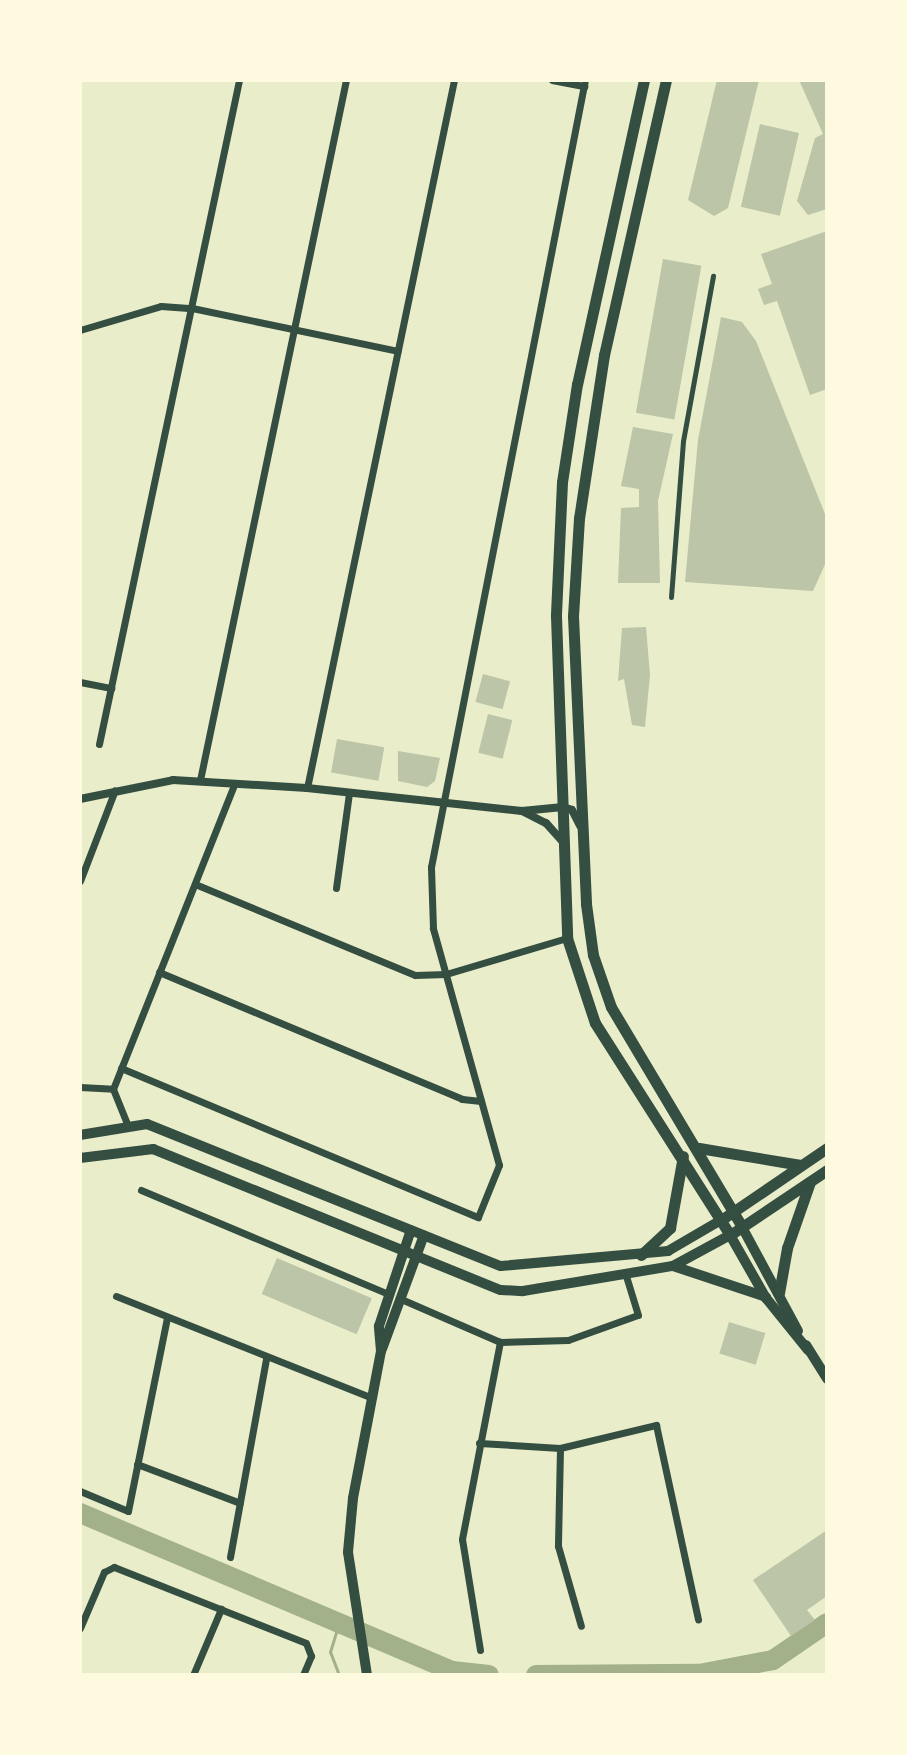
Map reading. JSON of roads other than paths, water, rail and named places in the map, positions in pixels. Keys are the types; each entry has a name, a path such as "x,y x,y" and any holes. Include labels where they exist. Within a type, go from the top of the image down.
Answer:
{"main road":[{"path":"644,80 577,384 562,482 556,616 567,938 595,1023 683,1156 766,1298 827,1379"},
{"path":"666,80 604,355 579,518 573,616 589,930 611,1007 699,1148 808,1350"},
{"path":"80,1135 127,1124 147,1124 501,1266 641,1255 685,1244 827,1148"},
{"path":"699,1148 801,1165"},
{"path":"80,1158 153,1149 501,1290 626,1276 673,1266 730,1235 827,1170"},
{"path":"641,1255 670,1228 683,1156"},
{"path":"779,1293 787,1248 811,1181"},
{"path":"381,1351 379,1326 411,1230"},
{"path":"367,1675 356,1613 350,1525 381,1351 424,1235"},
{"path":"673,1266 766,1298"}],"street":[{"path":"99,744 238,81 227,80"},
{"path":"200,780 346,80"},
{"path":"307,788 454,80"},
{"path":"121,1068 478,1217 499,1165 446,974 429,897 442,804 584,83 552,80"},
{"path":"671,597 683,441 713,276"},
{"path":"80,330 161,306 192,308 398,351"},
{"path":"80,682 111,688"},
{"path":"80,799 115,790 200,780 522,811 563,807 572,810 583,838"},
{"path":"127,1124 113,1089 235,783"},
{"path":"80,881 115,790"},
{"path":"336,888 349,793"},
{"path":"522,811 546,823 563,842"},
{"path":"195,884 405,972 446,974 567,938"},
{"path":"159,972 462,1099 481,1101"},
{"path":"80,1087 113,1089"},
{"path":"141,1190 388,1294"},
{"path":"401,1299 500,1342 568,1340 638,1315 626,1276"},
{"path":"116,1296 372,1398"},
{"path":"80,1491 128,1511 167,1317"},
{"path":"480,1650 462,1539 500,1342"},
{"path":"230,1557 266,1358"},
{"path":"479,1443 560,1448 656,1425 698,1620"},
{"path":"560,1448 558,1546 581,1626"},
{"path":"137,1464 240,1503"},
{"path":"80,1628 109,1567 310,1647 303,1675"},
{"path":"193,1675 221,1609"}],"waterway":[{"path":"80,1513 452,1671 489,1675"},
{"path":"339,1623 330,1652 339,1675"},
{"path":"536,1675 699,1674 773,1660 827,1623"}]}
